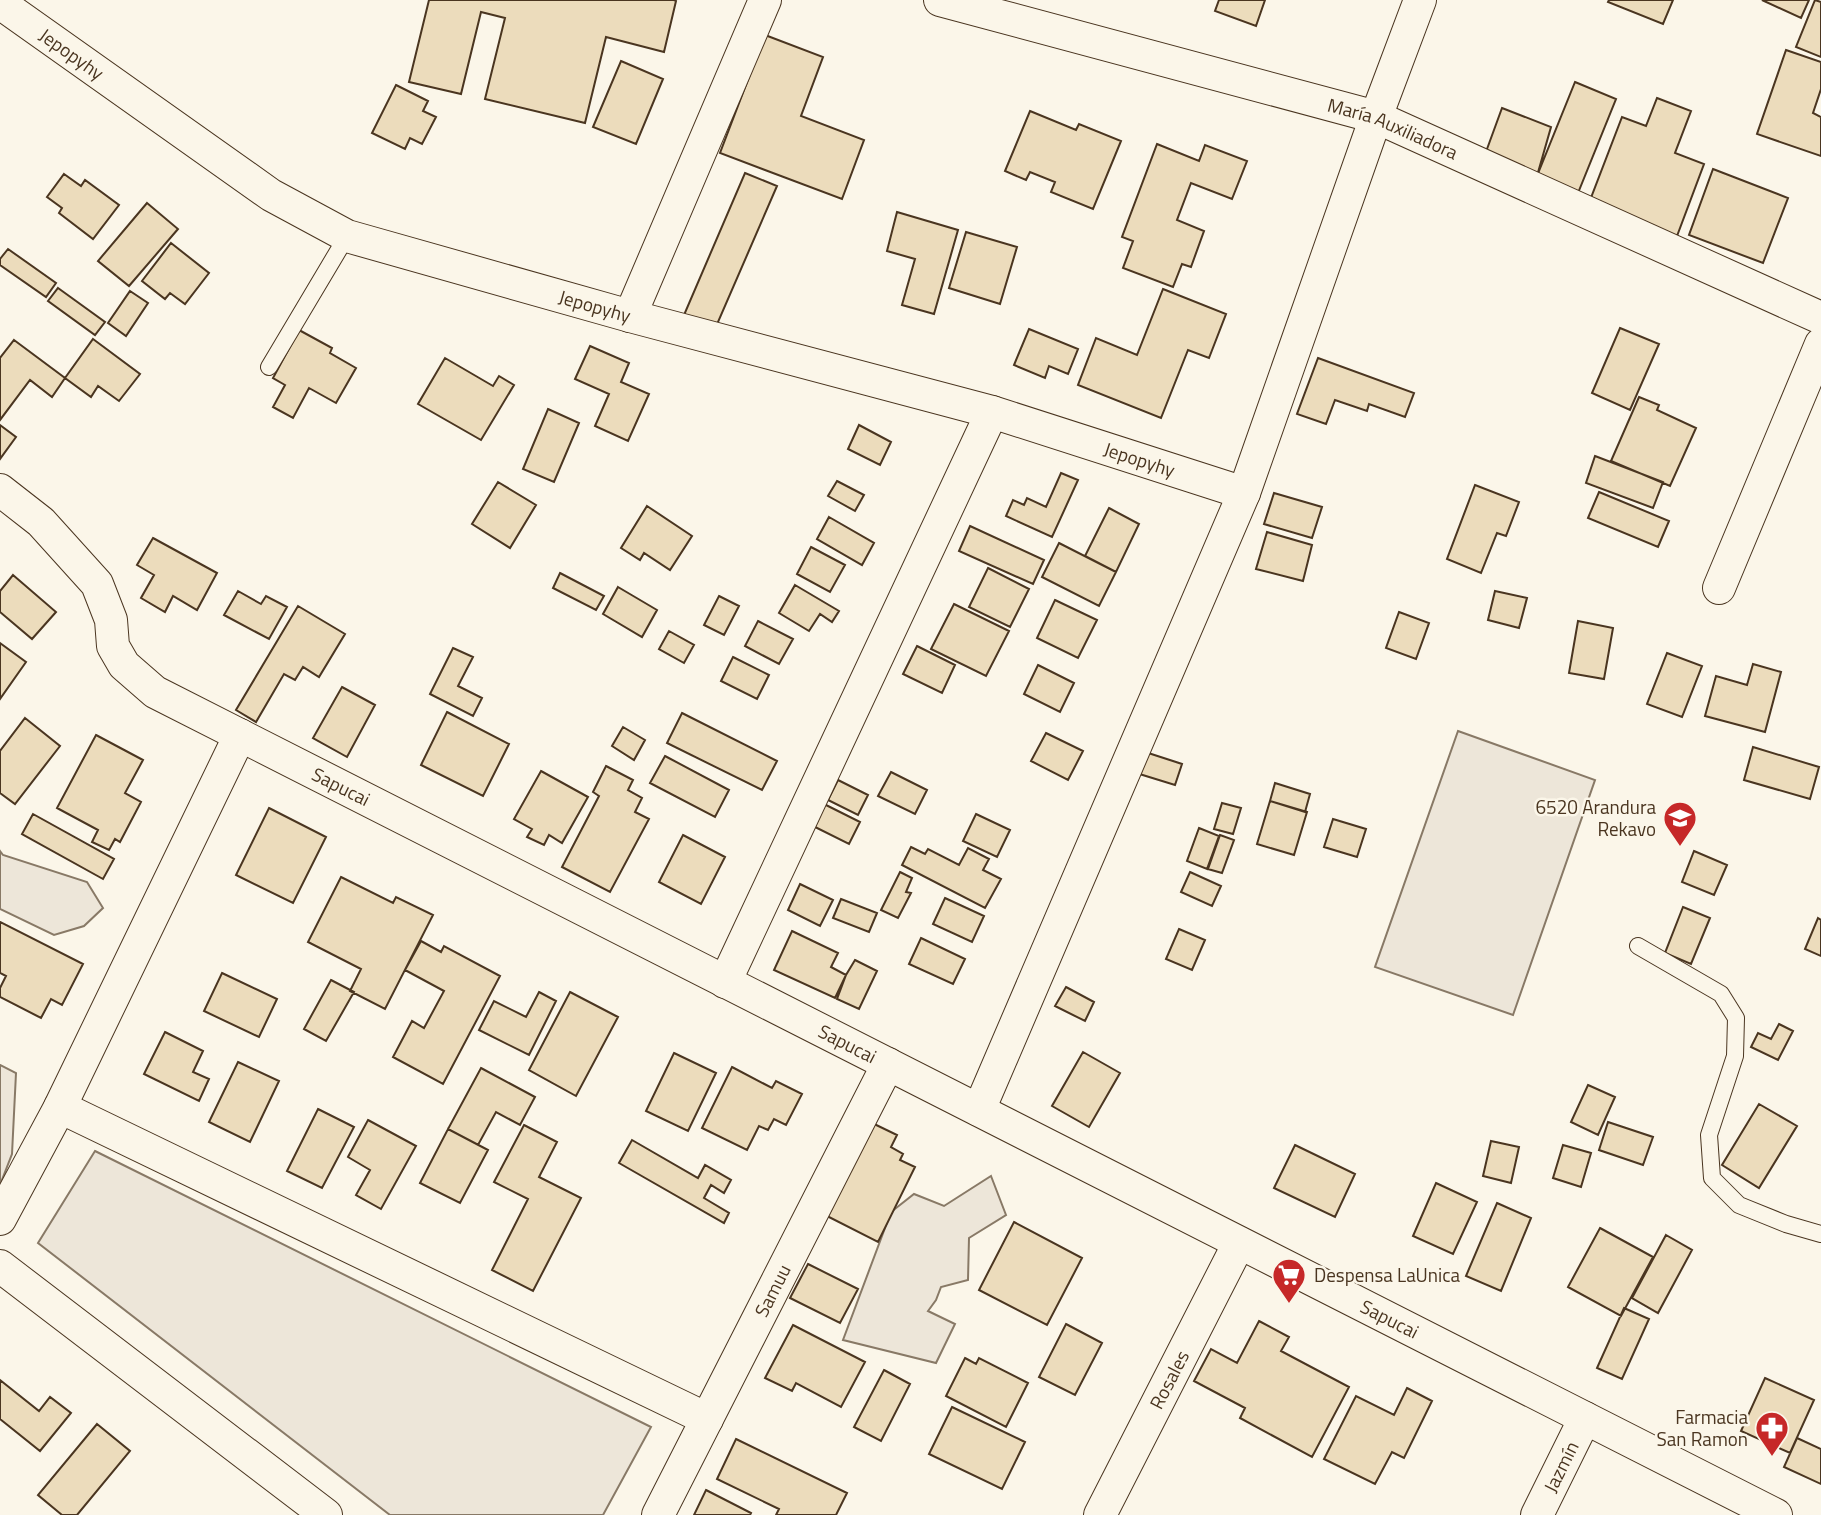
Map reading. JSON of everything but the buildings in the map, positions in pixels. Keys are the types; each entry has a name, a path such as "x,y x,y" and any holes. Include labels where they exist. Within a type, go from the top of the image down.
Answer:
{"street":[{"path":"630,316 765,0"},
{"name":"María Auxiliadora","path":"940,0 1376,117 1821,318"},
{"path":"979,1110 1244,493 1376,117 1420,0"},
{"name":"Jepopyhy","path":"0,3 271,195 347,236 630,316 992,412 1244,493"},
{"path":"1719,588 1821,344"},
{"path":"725,982 992,412"},
{"name":"Sapucai","path":"0,489 41,522 97,584 111,620 113,646 124,665 155,692 1776,1515"},
{"path":"0,1219 60,1107 240,735"},
{"name":"Samuu","path":"657,1515 888,1064"},
{"path":"60,1107 707,1419"},
{"name":"Rosales","path":"1100,1515 1239,1243"},
{"path":"0,1266 326,1515"},
{"name":"Jazmín","path":"1537,1515 1585,1418"}],"lane":[{"path":"269,367 347,236"},
{"path":"1637,946 1721,994 1736,1018 1735,1056 1709,1135 1712,1178 1739,1205 1786,1224 1821,1234"}],"shaded area":[{"path":"1458,731 1595,780 1513,1015 1375,967"},
{"path":"0,851 3,855 87,882 103,908 84,926 54,935 0,909"},
{"path":"0,1065 16,1073 12,1154 0,1185"},
{"path":"95,1151 651,1427 603,1515 390,1515 38,1243"},
{"path":"991,1176 1006,1215 969,1238 968,1280 941,1287 928,1311 955,1324 936,1363 843,1340 891,1212 914,1194 944,1206"}],"place":[{"name":"6520 Arandura Rekavo","path":"1680,848"},
{"name":"Despensa LaUnica","path":"1289,1305"},
{"name":"Farmacia San Ramon","path":"1772,1458"}]}
